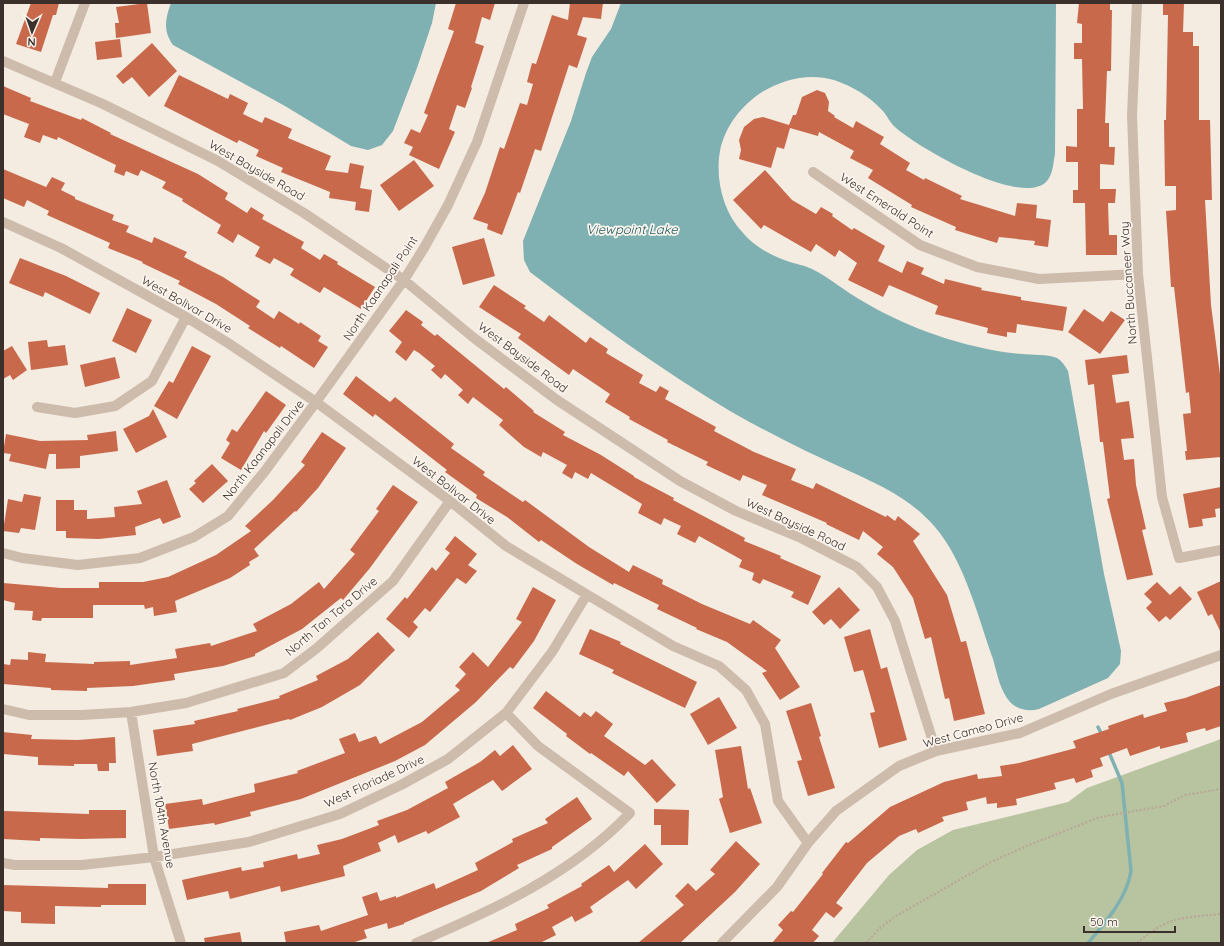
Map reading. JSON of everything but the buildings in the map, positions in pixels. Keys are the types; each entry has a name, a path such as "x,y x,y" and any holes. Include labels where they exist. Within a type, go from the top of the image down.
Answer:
{"street":[{"path":"55,82 85,3"},
{"name":"North Kaanapali Point","path":"316,402 404,280 448,205 468,162 491,104 524,3"},
{"name":"North Buccaneer Way","path":"1137,3 1132,115 1138,274 1162,497 1180,558 1221,550"},
{"name":"West Bayside Road","path":"3,61 55,82 218,161 304,212 404,280 474,338 557,400 680,481 736,511 801,538 857,567 877,587 895,621 936,751"},
{"name":"West Emerald Point","path":"813,172 920,245 977,267 1040,279 1138,274"},
{"name":"West Bolivar Drive","path":"3,222 61,248 186,317 316,402 450,501 506,546 586,596 673,646 719,666 746,690 765,724 778,801 808,843"},
{"path":"38,407 76,413 115,406 152,381 186,317"},
{"name":"North Kaanapali Drive","path":"3,553 22,558 78,565 140,558 194,537 228,516 266,471 316,402"},
{"name":"North Tan Tara Drive","path":"3,709 29,715 82,715 131,712 186,703 284,673 317,648 393,581 450,501"},
{"name":"West Floriade Drive","path":"3,863 14,865 82,865 154,857 250,842 340,814 401,785 448,759 506,713 552,652 586,596"},
{"name":"West Cameo Drive","path":"722,943 777,887 808,843 836,812 899,766 936,751 1020,733 1111,694 1221,654"},
{"name":"North 104th Avenue","path":"131,712 154,857 180,943"},
{"path":"416,943 485,914 549,878 609,835 630,813 538,746 506,713"}],"path":[{"path":"866,943 880,928 896,916 991,862 1100,817 1164,806 1185,796 1221,789"},
{"path":"1137,943 1154,930 1177,918 1221,914"}],"green space":[{"path":"1221,739 1221,943 832,943 889,875 917,850 953,830 1068,802 1087,788"}],"water":[{"path":"171,3 436,3 432,23 417,68 393,131 382,145 368,150 351,146 285,106 173,45 166,30 167,14"},
{"name":"Viewpoint Lake","path":"621,3 1056,3 1055,154 1051,173 1046,182 1033,188 1015,187 993,181 969,171 924,148 907,136 893,125 884,112 872,100 860,92 834,80 815,77 797,78 770,87 755,97 741,110 730,125 722,142 719,173 722,195 730,215 736,225 753,242 769,253 787,261 806,266 876,309 932,334 960,343 992,350 1053,357 1059,359 1063,364 1068,371 1104,574 1121,651 1120,664 1108,678 1039,709 1024,710 1013,705 1001,687 970,590 955,556 935,527 916,508 883,487 817,457 730,411 628,344 530,272 524,260 523,241 571,121 592,57 611,29"}],"waterway":[{"path":"1098,727 1102,735"},
{"path":"1088,943 1108,919 1120,900 1129,881 1131,871 1122,783 1108,750"}]}
